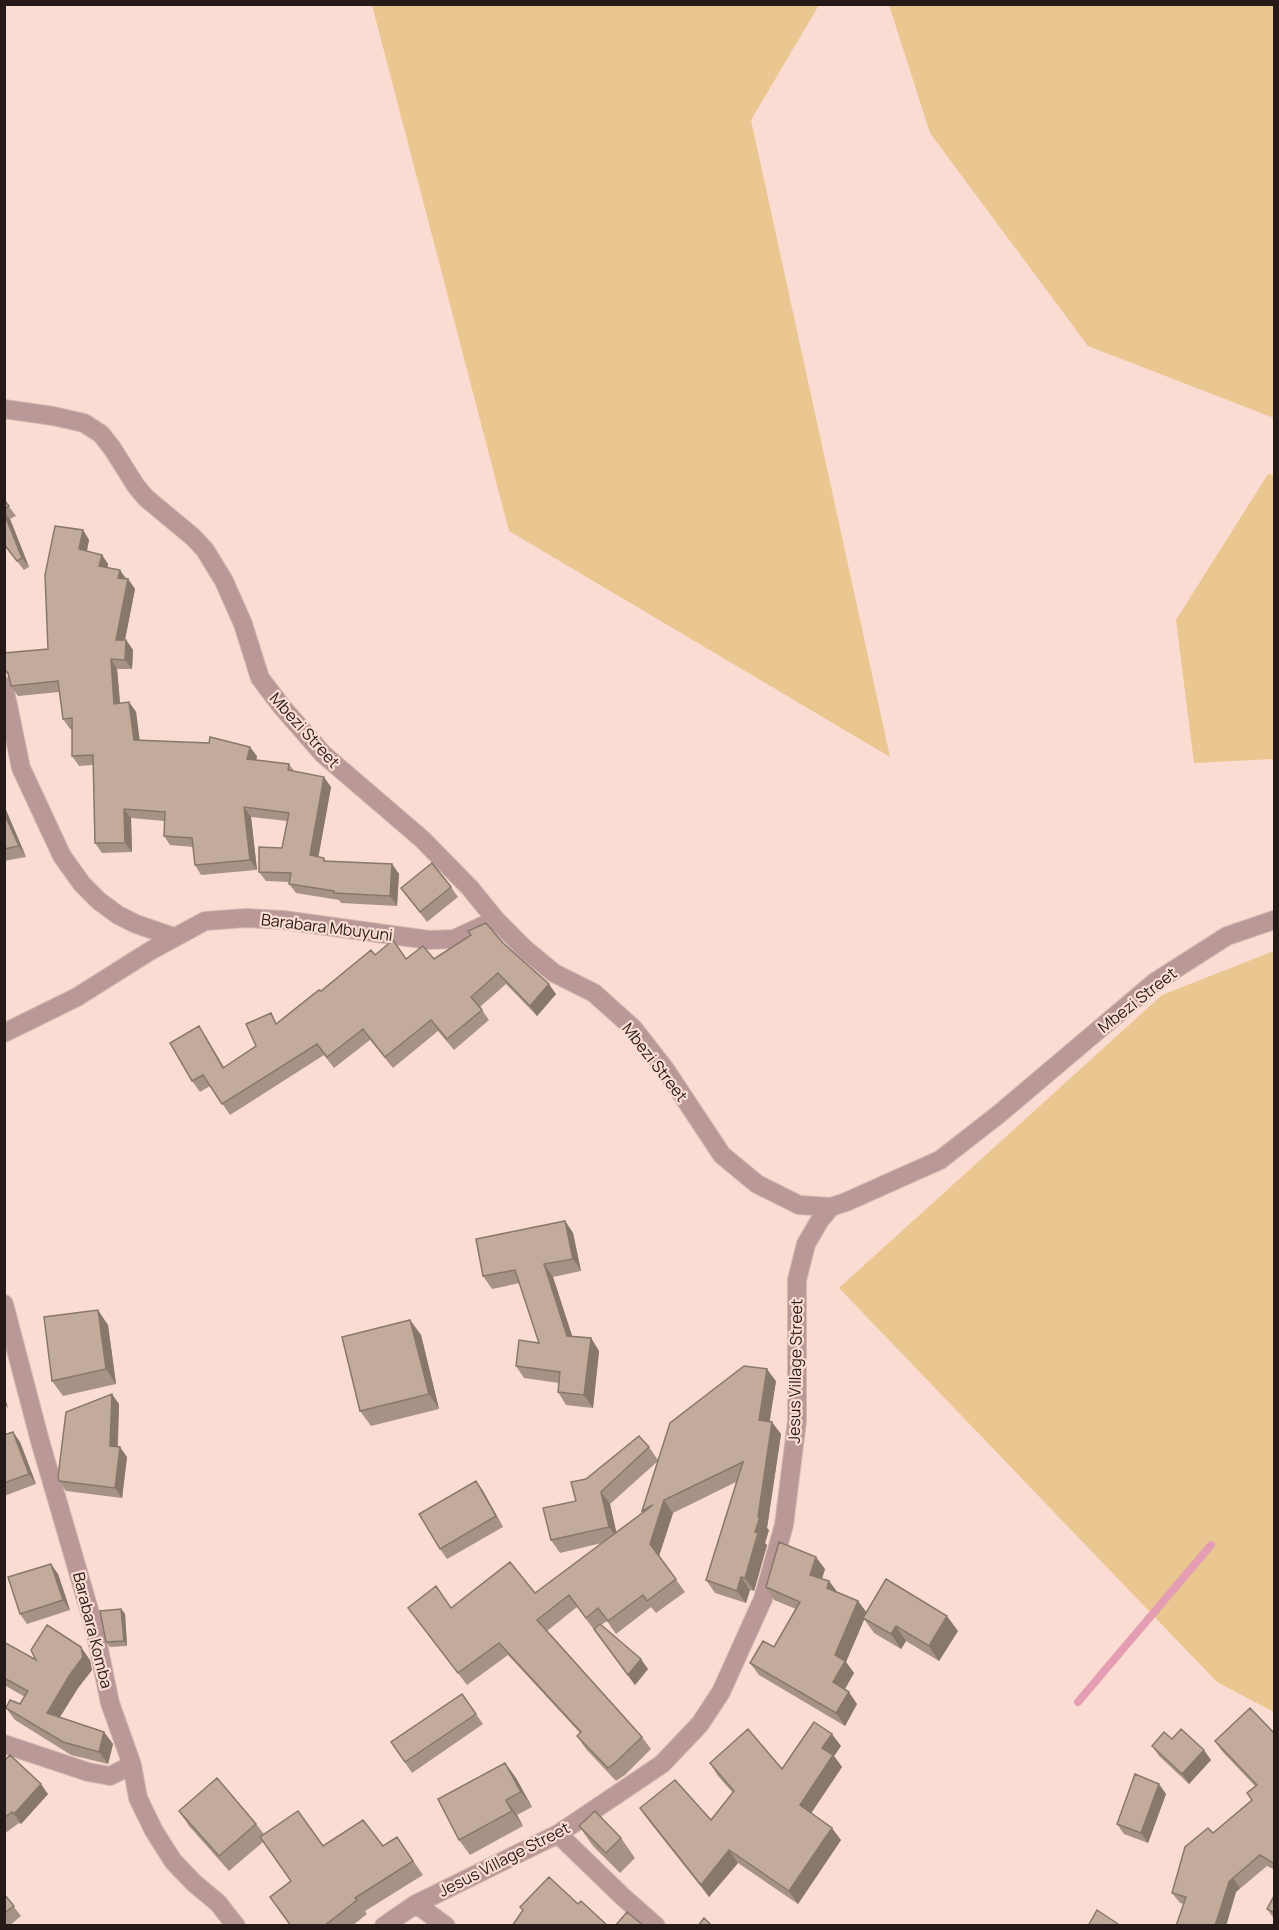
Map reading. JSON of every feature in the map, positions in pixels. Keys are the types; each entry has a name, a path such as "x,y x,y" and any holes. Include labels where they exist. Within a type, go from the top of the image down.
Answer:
{"street":[{"name":"Mbezi Street","path":"4,409 84,423 101,434 146,498 193,537 205,550 224,581 243,624 260,678 323,754 422,839 470,888 496,920 554,974 594,993 633,1028 665,1069 722,1155 757,1184 799,1205 831,1207 869,1193 940,1160 999,1114 1155,982 1227,936 1275,920"},
{"path":"4,686 21,768 62,856 82,884 118,915 174,937"},
{"name":"Barabara Mbuyuni","path":"4,1034 77,997 174,937 205,921 246,918 322,924 396,936 454,939 496,920"},
{"name":"Jesus Village Street","path":"384,1926 416,1904 558,1834 662,1764 700,1724 721,1692 763,1599 784,1525 797,1421 797,1280 806,1244 820,1220 831,1207"},
{"name":"Barabara Komba","path":"4,1304 39,1441 95,1630 110,1703 132,1765 138,1798 154,1831 173,1861 218,1903 236,1926"},
{"path":"4,1744 88,1772 110,1776 132,1765"},
{"path":"558,1834 656,1926"},
{"path":"416,1904 446,1926"}],"shaded area":[{"path":"372,5 819,5 751,120 890,757 509,531"},
{"path":"889,5 1274,5 1274,418 1088,346 930,133"},
{"path":"1268,474 1274,475 1274,759 1194,763 1176,620"},
{"path":"1274,951 1274,1712 1217,1682 839,1288 1162,995"}],"building":[{"path":"4,513 22,558 17,561 4,544"},
{"path":"55,526 83,530 79,549 102,555 99,566 120,570 118,578 128,579 116,640 126,640 125,660 111,659 114,704 129,702 134,740 209,743 210,737 250,747 247,759 289,764 288,770 324,777 310,855 324,858 324,861 392,864 390,896 334,893 334,891 289,884 291,873 259,872 259,847 282,848 289,813 244,807 250,860 195,865 192,838 164,836 165,812 124,809 125,843 95,843 93,755 72,756 72,718 63,719 58,681 11,686 8,673 4,669 4,653 48,649 45,575"},
{"path":"4,813 19,846 4,849"},
{"path":"432,863 451,887 420,912 401,888"},
{"path":"486,923 503,943 549,984 530,1006 498,973 471,997 482,1010 447,1039 431,1020 385,1057 363,1029 327,1057 317,1044 222,1104 203,1075 192,1081 170,1043 199,1026 223,1068 256,1046 246,1024 271,1013 276,1024 371,950 375,955 393,940 406,959 423,946 434,959 471,935 468,931"},
{"path":"565,1221 573,1259 544,1264 567,1336 591,1338 584,1395 558,1392 560,1372 516,1366 519,1340 539,1343 515,1270 483,1276 476,1239"},
{"path":"98,1310 106,1369 52,1381 44,1317"},
{"path":"410,1320 429,1394 360,1411 342,1337"},
{"path":"744,1366 767,1369 759,1420 772,1422 758,1517 760,1517 755,1532 758,1533 745,1578 741,1577 737,1591 706,1580 743,1462 664,1500 650,1544 676,1579 647,1601 643,1595 608,1621 598,1608 586,1618 569,1595 537,1620 642,1737 608,1768 577,1736 581,1732 499,1643 458,1673 408,1608 436,1586 451,1608 510,1562 535,1593 653,1505 642,1511 670,1423"},
{"path":"112,1394 110,1446 120,1447 115,1488 59,1481 66,1412"},
{"path":"13,1432 29,1474 4,1483 4,1435"},
{"path":"639,1436 649,1447 601,1492 609,1527 551,1540 543,1508 576,1501 571,1482 586,1479"},
{"path":"476,1481 496,1516 440,1549 419,1514"},
{"path":"779,1542 816,1557 810,1575 829,1581 827,1588 858,1601 835,1655 845,1661 833,1682 849,1692 836,1713 750,1663 763,1641 774,1647 800,1602 766,1587"},
{"path":"51,1564 63,1600 20,1614 8,1577"},
{"path":"886,1579 947,1616 929,1646 896,1626 891,1634 863,1618"},
{"path":"121,1609 124,1641 106,1642 100,1611"},
{"path":"600,1624 641,1659 628,1675 594,1629"},
{"path":"47,1625 81,1647 83,1657 47,1713 104,1732 99,1752 63,1742 6,1708 10,1700 20,1704 28,1691 4,1678 4,1642 36,1660 31,1650"},
{"path":"462,1694 476,1714 405,1762 391,1742"},
{"path":"1250,1708 1275,1734 1275,1864 1260,1855 1229,1882 1215,1926 1176,1926 1186,1897 1172,1893 1185,1847 1208,1828 1213,1833 1252,1800 1247,1793 1257,1785 1215,1741"},
{"path":"814,1722 832,1734 822,1748 833,1755 800,1805 832,1828 789,1891 729,1850 701,1885 640,1808 675,1780 711,1820 734,1791 710,1763 748,1729 782,1769"},
{"path":"1181,1729 1204,1750 1182,1774 1152,1746 1164,1732 1172,1739"},
{"path":"10,1755 41,1784 14,1814 12,1812 4,1818 4,1761"},
{"path":"505,1763 521,1792 506,1800 512,1811 459,1840 438,1799"},
{"path":"1135,1774 1159,1784 1141,1833 1117,1824"},
{"path":"217,1778 256,1824 219,1856 179,1811"},
{"path":"298,1811 323,1846 363,1820 383,1846 397,1837 413,1861 355,1898 357,1900 324,1926 291,1926 270,1897 291,1881 260,1837"},
{"path":"595,1811 621,1838 606,1853 579,1826"},
{"path":"549,1877 578,1904 581,1901 608,1926 512,1926 523,1910 520,1907"},
{"path":"4,1894 14,1906 4,1913"},
{"path":"1275,1894 1275,1913 1267,1909"},
{"path":"1097,1910 1121,1926 1088,1926"},
{"path":"627,1912 644,1926 615,1926"},
{"path":"704,1918 712,1926 698,1926"}],"waterway":[{"path":"1078,1702 1211,1545"}]}
